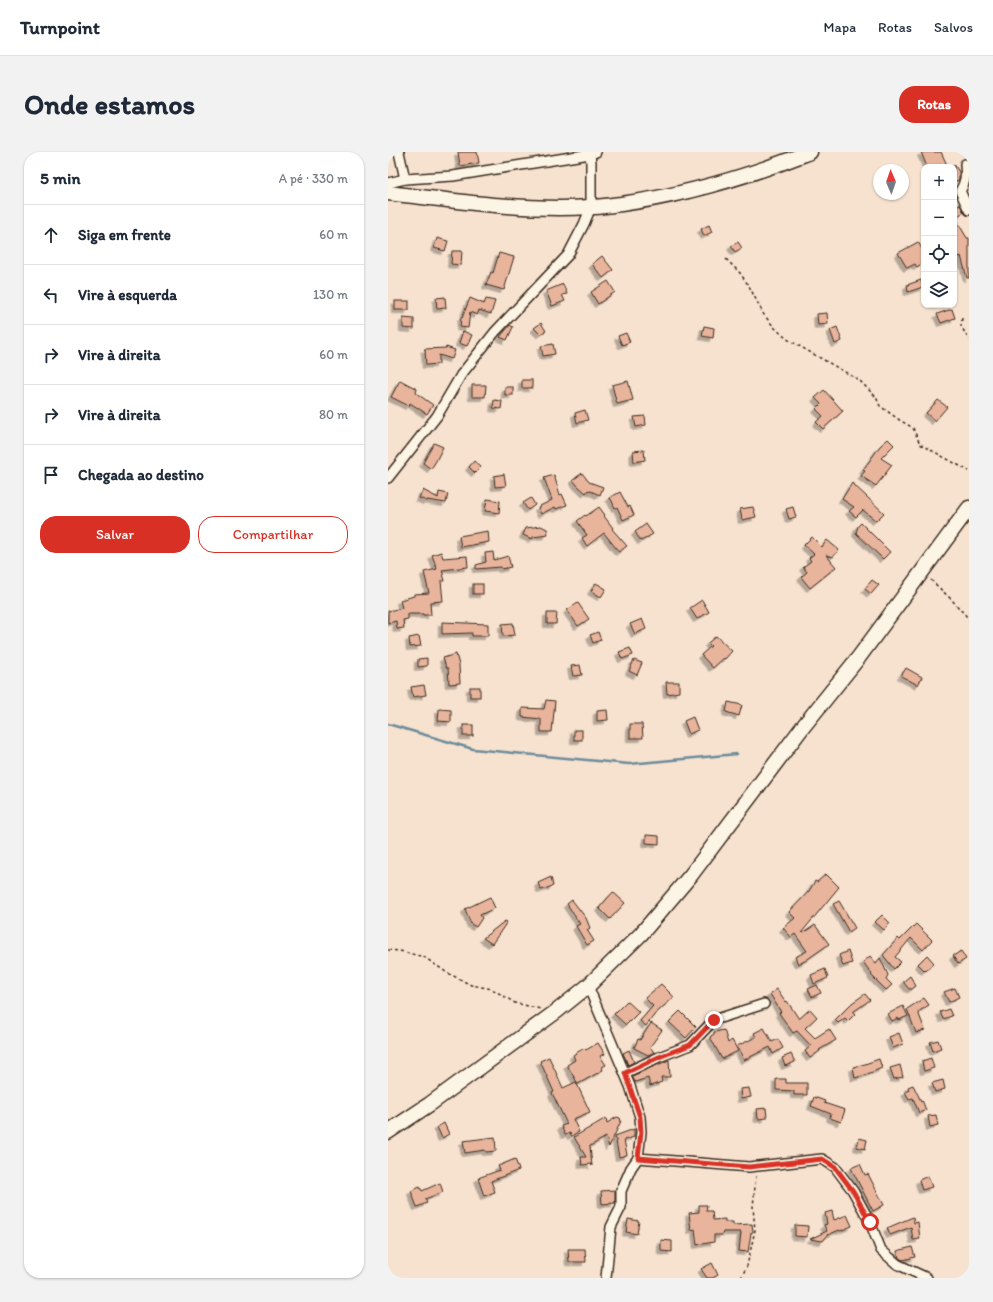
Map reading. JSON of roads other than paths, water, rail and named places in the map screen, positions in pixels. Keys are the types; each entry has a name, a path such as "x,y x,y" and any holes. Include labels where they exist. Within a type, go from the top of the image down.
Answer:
{"main road":[{"path":"388,193 479,204 521,207 591,207 645,201 684,193 722,183 810,152"},
{"path":"388,1132 430,1104 557,1011 588,986 640,934 691,875 802,728 859,657 969,508"}],"street":[{"path":"399,152 406,179"},
{"path":"388,183 406,179 453,176 593,153 591,163 591,207 568,255 495,332 480,350 461,375 437,416 388,478"},
{"path":"965,164 965,184 960,191 969,210"},
{"path":"588,986 625,1073 640,1117 641,1132 638,1158 631,1168 621,1191 621,1207 611,1227 606,1278"},
{"path":"625,1073 659,1057 690,1045 714,1020 764,1004"},
{"path":"638,1158 749,1167 822,1159 835,1167 853,1191 870,1222 881,1250 897,1264 927,1278"}],"waterway":[{"path":"388,724 473,749 629,764 737,754"}]}
